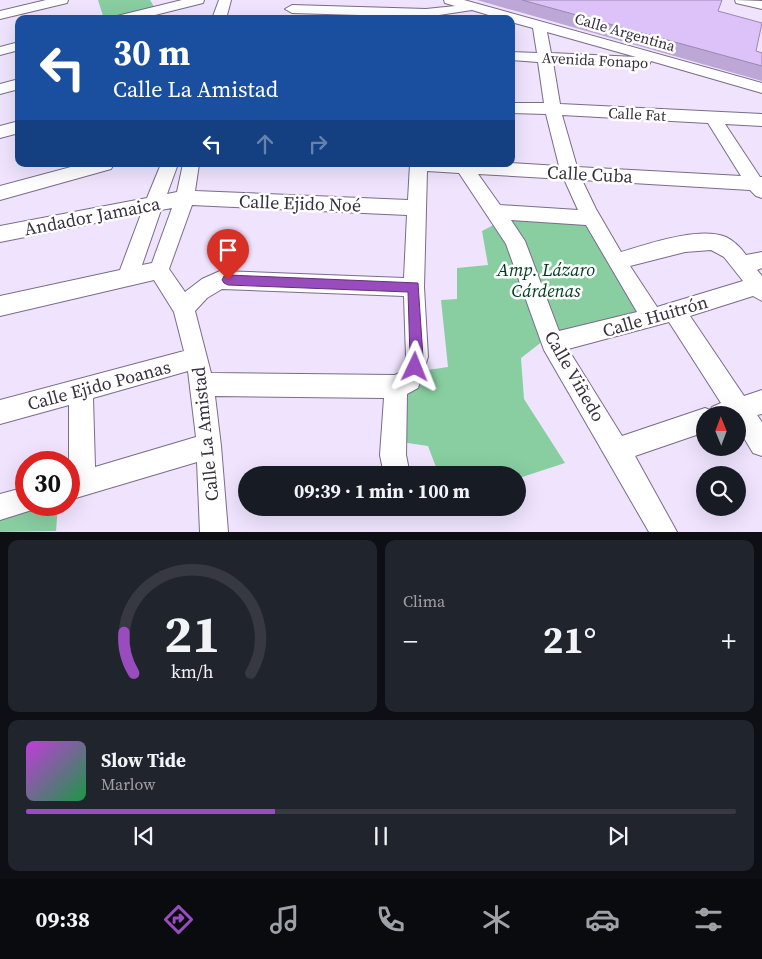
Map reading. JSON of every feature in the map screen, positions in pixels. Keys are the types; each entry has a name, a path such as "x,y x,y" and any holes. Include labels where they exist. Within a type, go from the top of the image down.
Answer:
{"street":[{"path":"0,15 62,0"},
{"path":"138,15 198,0"},
{"path":"220,15 225,0"},
{"name":"Calle Argentina","path":"450,0 475,4 510,15"},
{"path":"741,0 762,5"},
{"path":"291,9 426,11 475,4"},
{"name":"Calle Argentina","path":"515,16 762,88"},
{"path":"539,24 553,109 571,173 590,218 652,318"},
{"path":"0,51 15,47"},
{"name":"Avenida Fonapo","path":"515,56 678,64"},
{"path":"0,89 15,85"},
{"name":"Calle Fat","path":"515,108 762,120"},
{"path":"712,118 760,186"},
{"path":"0,132 15,128"},
{"path":"0,193 94,167"},
{"path":"128,275 168,167"},
{"path":"0,306 128,275 159,270 185,198 190,167"},
{"path":"396,466 393,455 403,383 417,357 414,287 418,167"},
{"name":"Calle Cuba","path":"464,167 760,186"},
{"name":"Calle Viñedo","path":"464,167 515,241 552,343 617,450 661,531"},
{"name":"Andador Jamaica","path":"0,234 185,198"},
{"name":"Calle Ejido Noé","path":"185,198 416,208"},
{"path":"496,212 590,218"},
{"path":"617,261 710,241 719,243 726,248 760,289"},
{"path":"741,265 762,260"},
{"name":"Calle La Amistad","path":"159,270 184,309 197,358 202,384 214,532"},
{"path":"184,309 194,295 220,280 414,287"},
{"name":"Calle Huitrón","path":"552,343 760,289"},
{"path":"674,311 726,406"},
{"name":"Calle Ejido Poanas","path":"0,412 197,358"},
{"path":"202,384 403,383"},
{"path":"78,451 81,390"},
{"path":"746,407 762,402"},
{"path":"617,450 696,423"},
{"path":"746,428 762,444"},
{"path":"80,484 208,446"},
{"path":"0,507 15,503"}],"green space":[{"path":"98,0 150,0 156,10 138,15 103,15"},
{"name":"Amp. Lázaro Cárdenas","path":"509,217 588,222 643,314 543,341 521,358 524,399 565,463 526,476 526,466 436,466 428,446 401,442 406,392 421,371 448,367 441,300 457,299 457,268 488,265 482,231"},
{"path":"15,505 15,516 57,516 56,531 0,532 0,510"}],"building":[{"path":"522,0 722,0 718,11 762,23 756,51 762,53 762,66"}],"route":[{"path":"228,280 414,287 417,357 415,367"}]}
